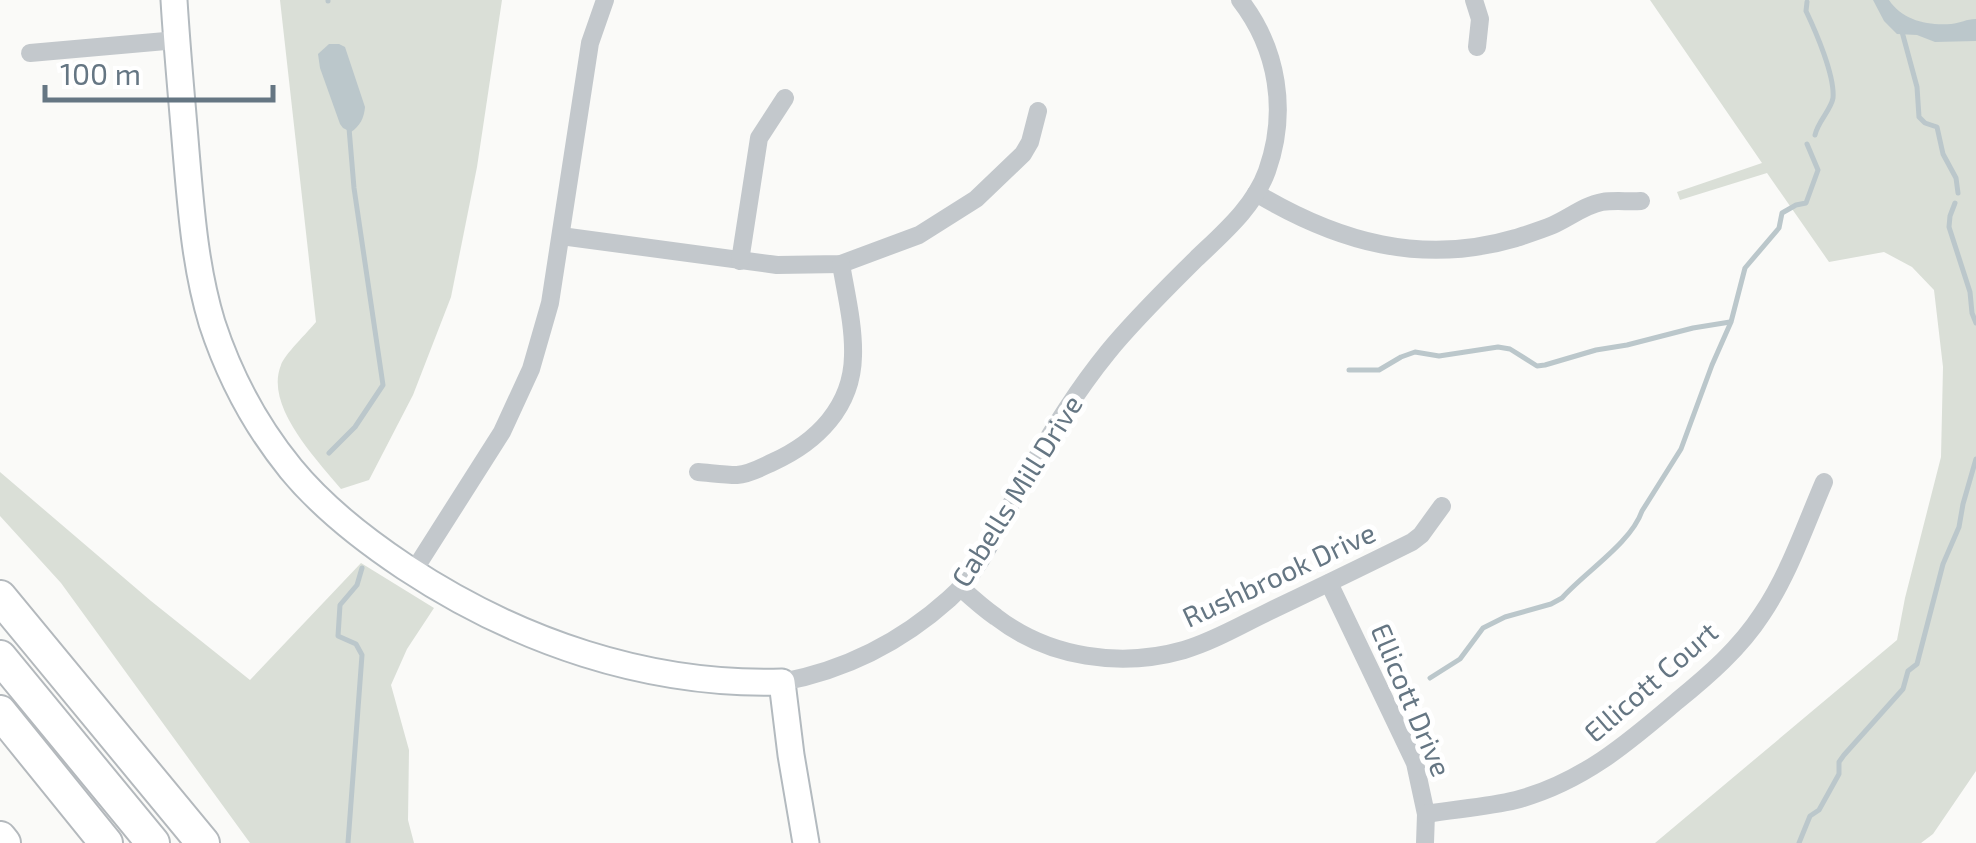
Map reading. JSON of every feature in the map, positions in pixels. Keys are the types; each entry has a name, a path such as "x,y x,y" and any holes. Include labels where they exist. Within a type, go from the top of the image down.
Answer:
{"highway":[{"path":"0,597 202,843"},
{"path":"0,658 149,843"},
{"path":"0,688 74,774 149,843"},
{"path":"0,712 106,843"},
{"path":"0,722 55,779"}],"street":[{"name":"Cabells Mill Drive","path":"174,0 191,210 198,266 212,320 232,374 272,444 308,489 366,540 442,591 489,616 586,655 638,669 721,682 782,682 826,672 869,655 922,622 960,588 1085,381 1147,308 1237,219 1267,172 1278,118 1277,86 1264,38 1240,0"},
{"path":"413,572 502,432 542,338 590,43 605,0"},
{"path":"1474,0 1480,19 1477,47"},
{"path":"30,54 177,40"},
{"path":"740,261 759,138 785,98"},
{"path":"561,236 777,265 841,264 919,235 976,199 1024,154 1038,111"},
{"path":"1256,193 1339,234 1384,246 1427,250 1513,238 1602,202 1641,201"},
{"path":"698,472 739,475 752,471 800,448 819,434 836,413 848,388 854,358 841,264"},
{"name":"Ellicott Court","path":"1426,814 1502,803 1556,786 1602,762 1631,741 1715,669 1761,616 1824,482"},
{"name":"Rushbrook Drive","path":"960,588 997,619 1066,652 1122,659 1153,656 1204,643 1412,542 1442,506"},
{"name":"Ellicott Drive","path":"1330,583 1415,763 1426,814 1424,843"},
{"path":"782,682 806,843"}],"shaded area":[{"path":"280,0 502,0 477,167 451,297 413,395 369,480 341,489 296,432 280,398 281,365 316,322"},
{"path":"1650,0 1976,0 1976,771 1933,834 1921,843 1655,843 1897,640 1941,457 1943,367 1934,290 1912,267 1884,252 1829,262 1767,173 1680,200 1677,192 1762,163"},
{"path":"1873,0 1889,0 1908,17 1925,23 1951,24 1976,19 1976,41 1935,42 1917,35 1897,34 1884,21"},
{"path":"329,44 345,47 365,107 361,121 351,132 340,124 320,68 318,54"},
{"path":"0,472 250,680 361,563 434,608 407,649 391,685 409,750 408,820 414,843 250,843 61,583 0,516"}],"waterway":[{"path":"1807,2 1806,11 1833,89 1832,102 1815,135"},
{"path":"1901,28 1917,87 1919,117 1937,127 1958,193"},
{"path":"329,453 355,427 383,385 349,128"},
{"path":"1430,678 1460,659 1483,628 1562,598 1618,546 1636,523 1681,449 1731,322 1745,268 1779,228 1782,213 1806,203 1818,170 1807,144"},
{"path":"1955,203 1949,227 1976,323"},
{"path":"1349,370 1379,370 1415,352 1439,356 1498,347 1510,349 1537,366 1545,365 1596,350 1730,322"},
{"path":"1799,843 1810,816 1819,810 1839,774 1839,762 1903,689 1908,671 1917,664 1976,459"},
{"path":"348,843 362,655 356,644 338,636 340,605 357,585 362,568"}]}
